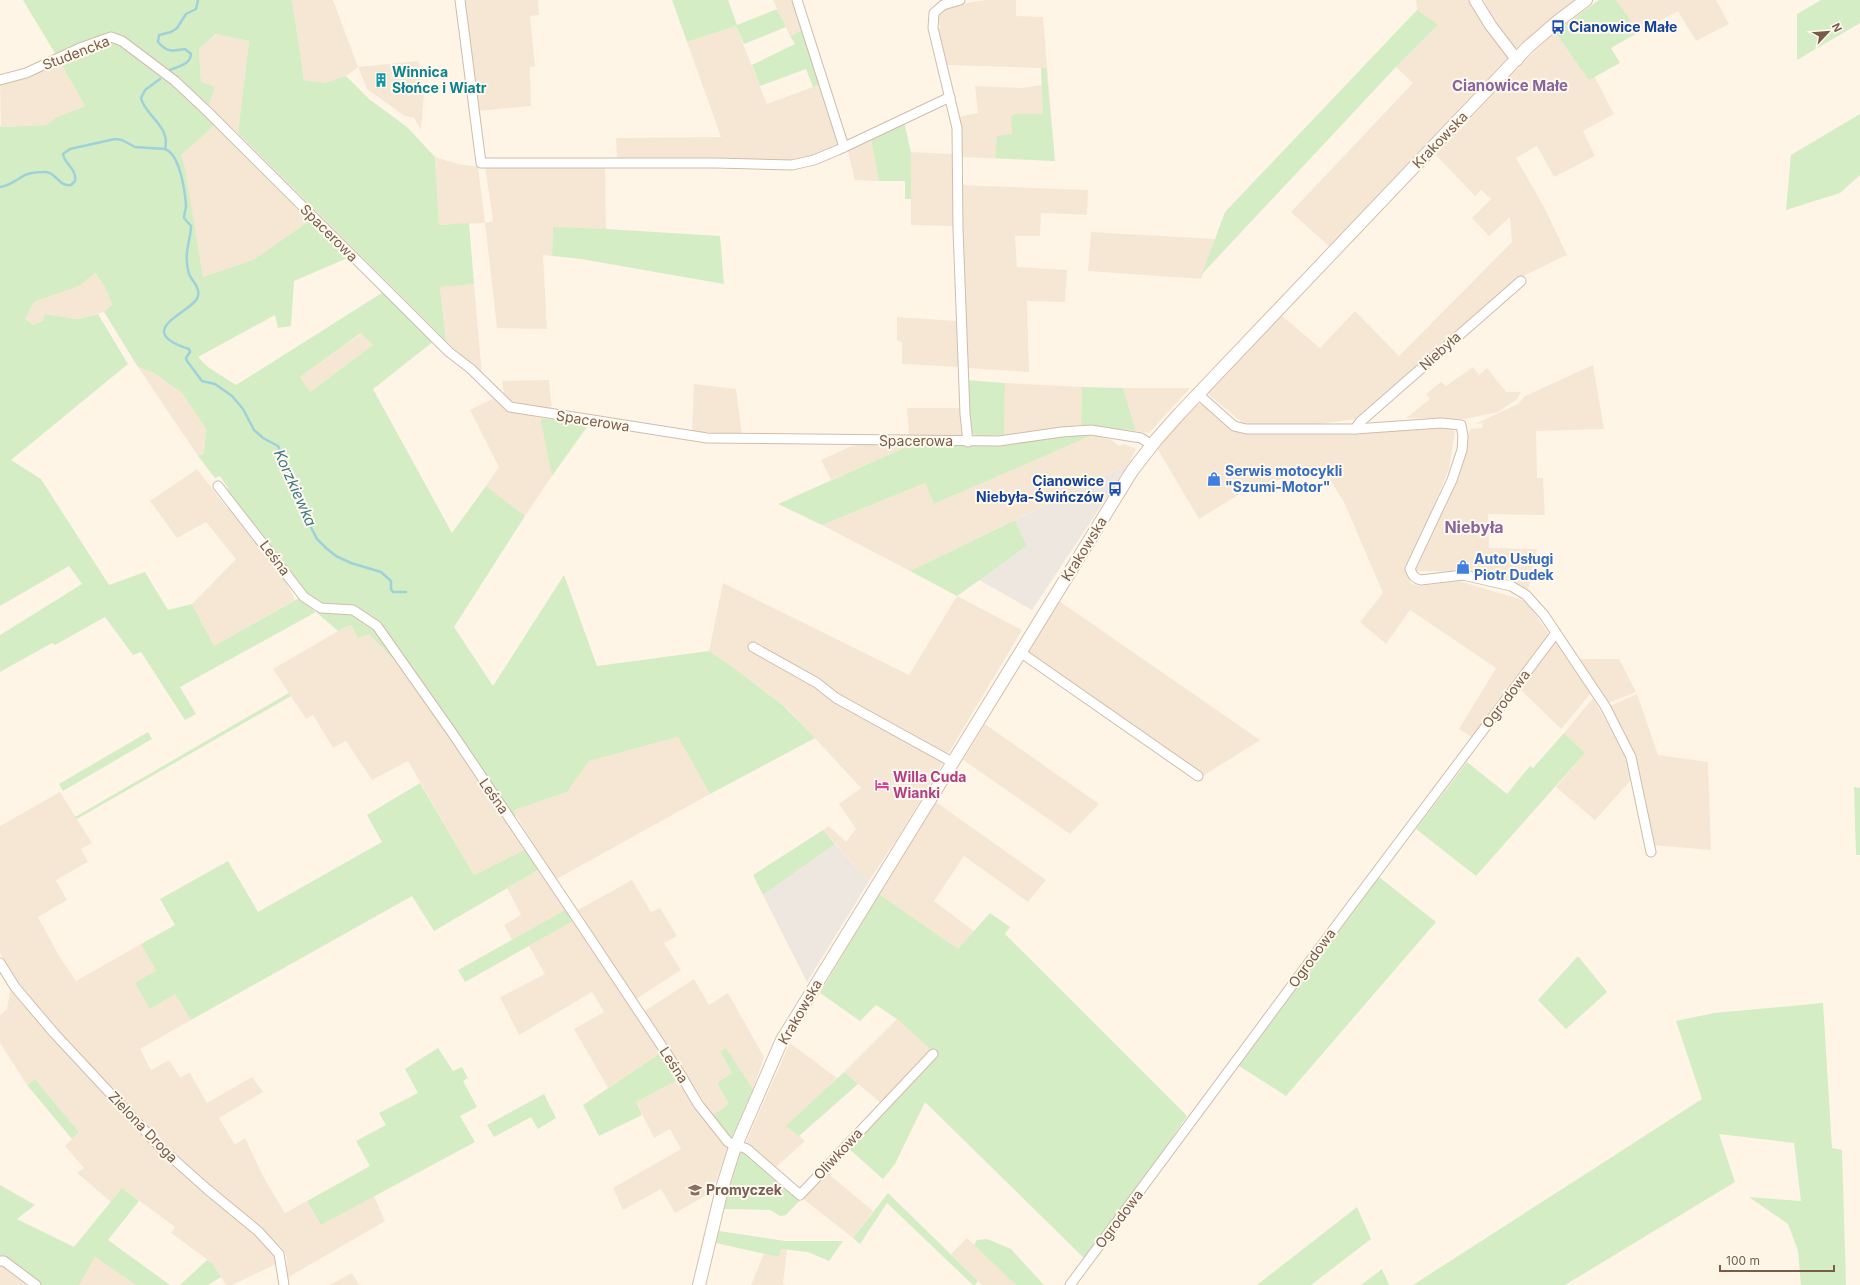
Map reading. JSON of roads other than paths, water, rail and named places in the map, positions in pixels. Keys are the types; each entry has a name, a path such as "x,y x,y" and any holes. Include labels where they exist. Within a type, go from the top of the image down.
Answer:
{"main road":[{"name":"Krakowska","path":"699,1285 723,1185 736,1144 770,1064 790,1027 952,762 1130,476 1152,445 1198,394 1517,60 1551,26 1586,0"}],"street":[{"path":"460,0 480,162 716,163 792,165 814,160 950,98"},
{"path":"797,0 844,147"},
{"path":"960,0 943,5 934,13 933,28 956,128 965,414 968,442"},
{"path":"1475,0 1491,26 1517,60"},
{"name":"Studencka","path":"0,80 26,73 80,48 111,37 122,41 166,75"},
{"name":"Spacerowa","path":"166,75 175,81 253,156 449,352 471,369 510,407 707,438 999,442 1062,432 1091,430 1141,438 1152,445"},
{"name":"Niebyła","path":"1358,425 1518,282 1522,281"},
{"path":"1198,394 1231,424 1241,429 1285,430 1358,425 1441,423 1461,425 1463,436 1462,450 1452,480 1410,569 1415,579 1421,580 1463,575 1511,586 1526,595 1544,616 1605,706 1631,757 1651,852"},
{"name":"Leśna","path":"218,486 240,512 304,597 321,608 353,610 377,626 453,734 585,930 679,1072 698,1104 728,1142 736,1144"},
{"name":"Ogrodowa","path":"1070,1285 1339,922 1556,633"},
{"path":"753,647 816,683 836,698 952,762"},
{"path":"1020,652 1198,776"},
{"name":"Zielona Droga","path":"0,963 15,987 54,1033 161,1148 207,1189 258,1231 279,1254 284,1285"},
{"name":"Oliwkowa","path":"736,1144 747,1150 800,1194 933,1054"},
{"path":"0,1260 4,1261 36,1285"}],"waterway":[{"path":"170,70 189,61 191,54 185,49 174,51 164,48 158,42 159,35 171,32 177,28 186,14 196,9 198,0"},
{"path":"160,79 145,90 141,98 143,104 164,134 166,141 165,149"},
{"name":"Korzkiewka","path":"0,187 8,185 25,175 41,172 48,172 63,184 71,185 75,181 74,173 63,154 70,149 115,139 122,140 135,147 165,149 170,152 178,165 183,183 186,205 184,218 191,226 187,253 187,266 189,274 197,287 198,296 195,302 170,321 165,328 165,335 172,342 189,349 190,352 186,358 187,361 202,381 215,384 232,396 243,409 254,430 263,438 278,446 290,473 302,510 317,539 336,556 351,563 381,572 391,581 391,589 393,592 406,592"}],"place":[{"name":"Cianowice Małe","path":"1558,27"},
{"name":"Winnica Słońce i Wiatr","path":"381,80"},
{"name":"Serwis motocykli \"Szumi-Motor\"","path":"1214,479"},
{"name":"Cianowice Niebyła-Świńczów","path":"1115,489"},
{"name":"Auto Usługi Piotr Dudek","path":"1463,567"},
{"name":"Willa Cuda Wianki","path":"882,785"},
{"name":"Promyczek","path":"695,1190"}],"district":[{"name":"Cianowice Małe","path":"1510,86"},
{"name":"Niebyła","path":"1474,527"}]}
